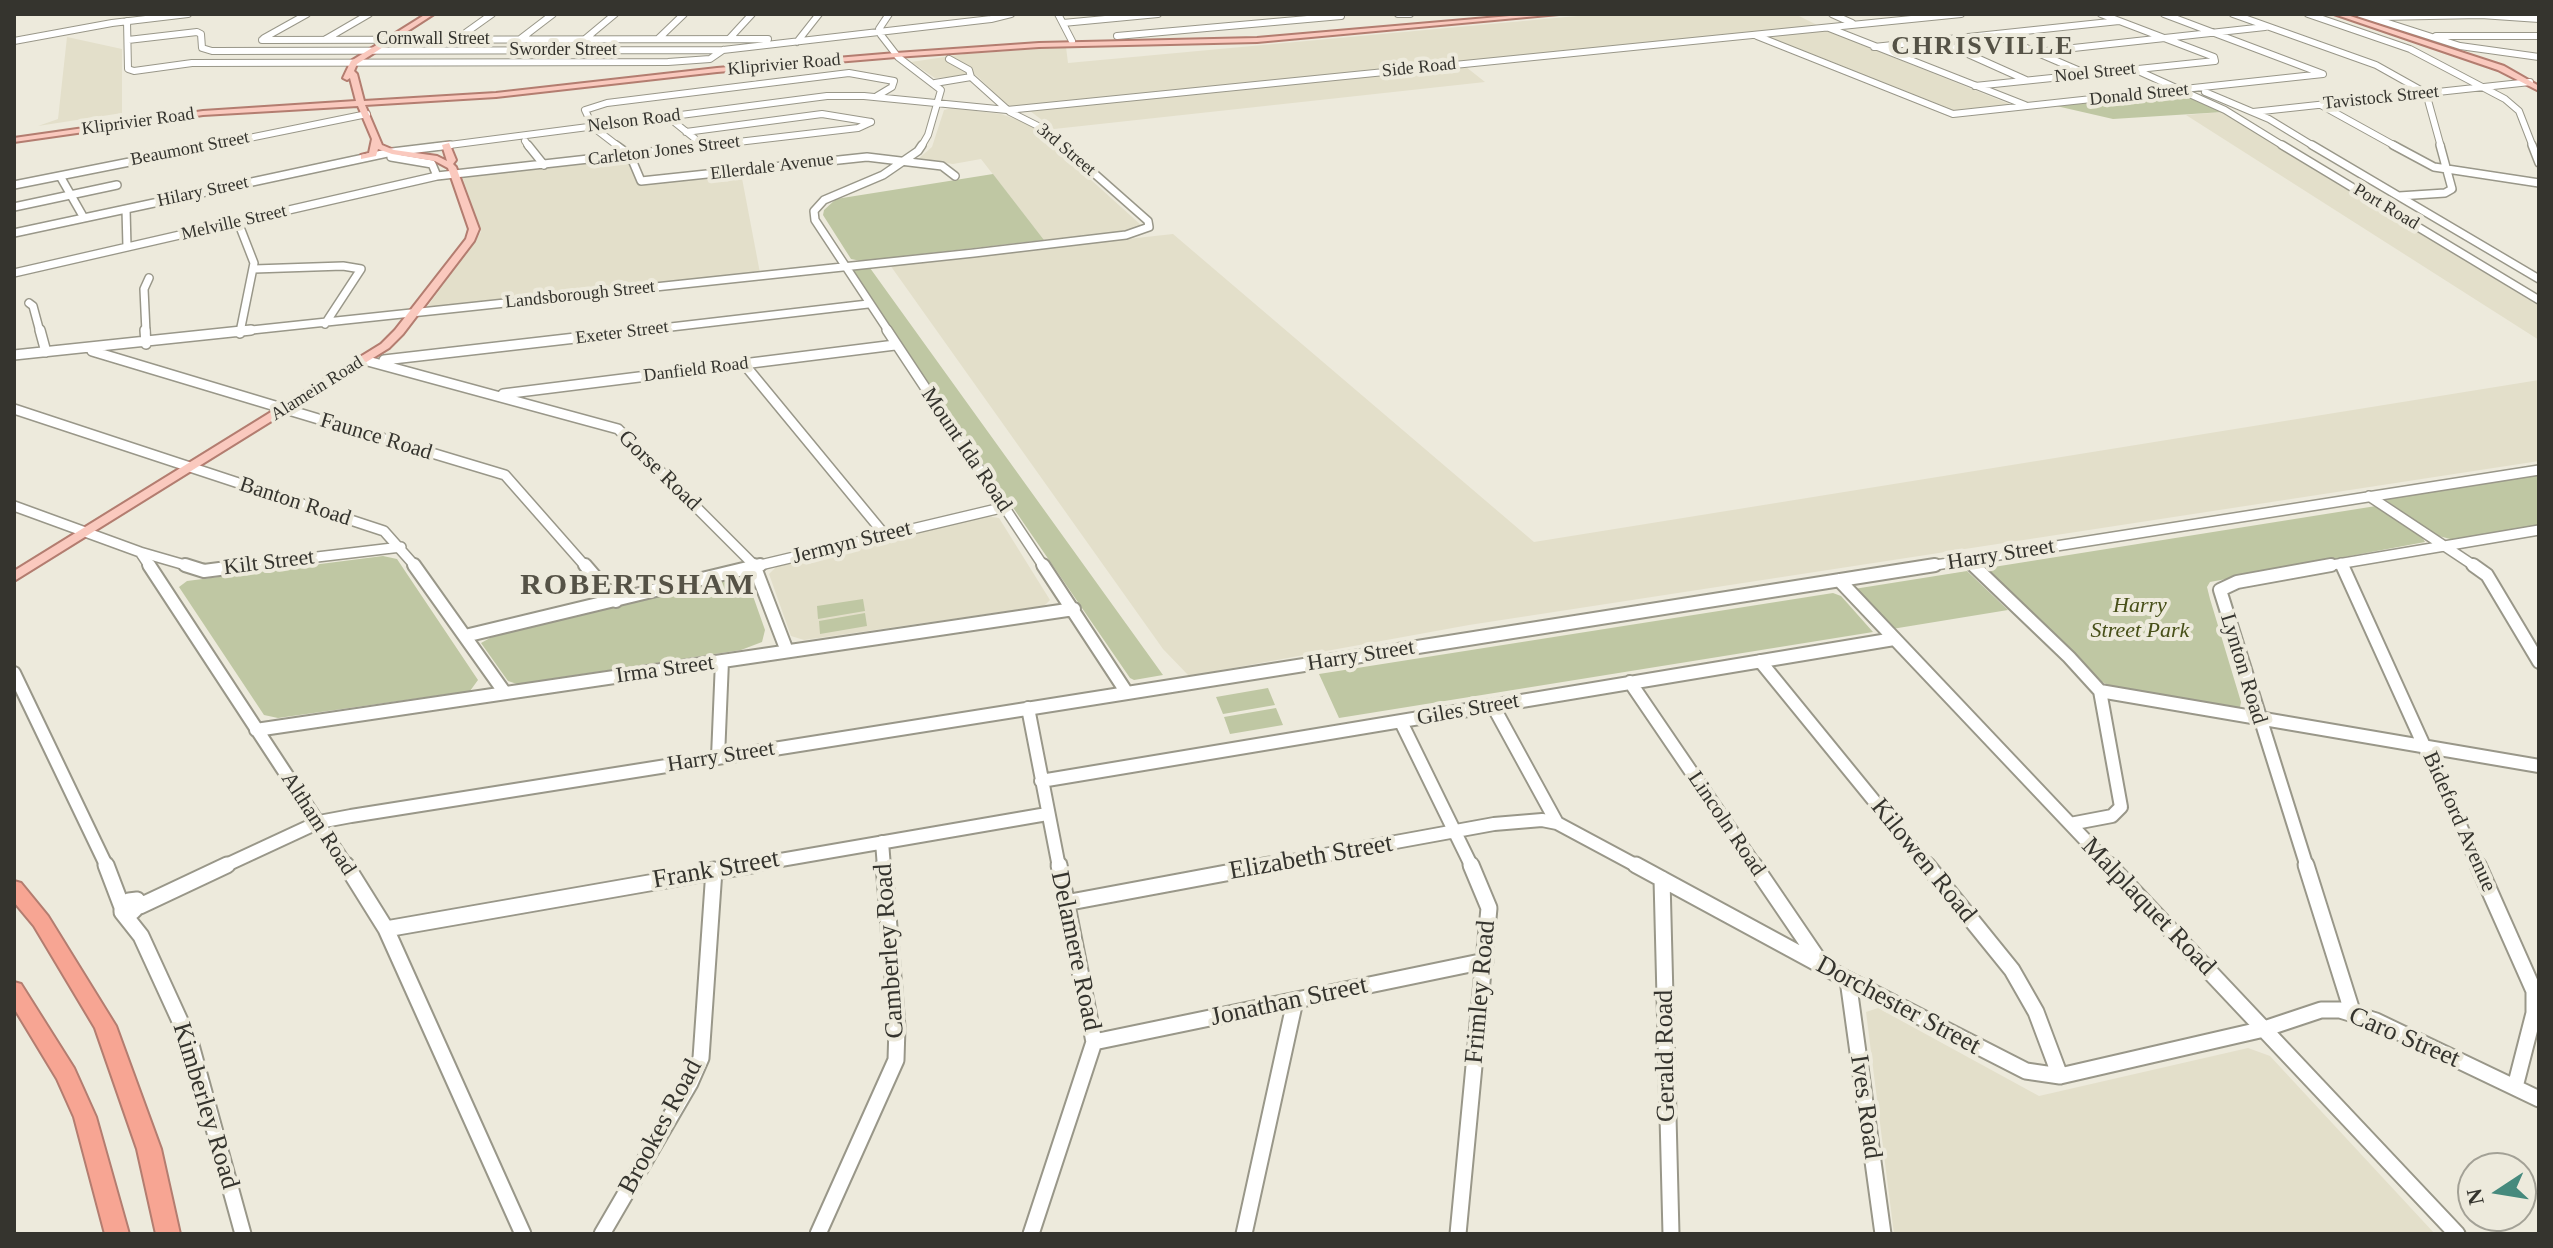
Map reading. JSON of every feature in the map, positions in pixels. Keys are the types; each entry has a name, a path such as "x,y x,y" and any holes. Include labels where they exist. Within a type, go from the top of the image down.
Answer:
{"highway":[{"path":"14,888 41,921 105,1026 149,1149 168,1234"},
{"path":"14,990 66,1075 85,1117 117,1234"}],"main road":[{"path":"431,14 356,65 353,74 356,100 379,146 391,154 437,159 449,164"},
{"name":"Kliprivier Road","path":"14,138 207,109 496,95 895,54 1072,41 1248,37 1514,14"},
{"name":"Kliprivier Road","path":"895,54 1039,45 1257,40 1556,14"},
{"path":"2337,14 2492,65 2539,89"},
{"path":"364,157 374,153 375,141"},
{"name":"Alamein Road","path":"14,577 284,409 370,360 393,340 473,234 449,164 452,160 446,145"}],"street":[{"path":"14,41 127,21 188,14"},
{"path":"222,63 307,14"},
{"path":"325,39 369,14"},
{"path":"456,39 492,14"},
{"path":"496,62 553,14"},
{"path":"585,39 615,14"},
{"path":"658,39 684,14"},
{"path":"729,39 752,14"},
{"path":"797,41 819,14"},
{"path":"889,14 879,32 895,54 941,90 924,145 904,161"},
{"path":"945,24 951,14"},
{"name":"Sworder Street","path":"128,40 195,31 201,33 204,49 723,50 1011,14"},
{"path":"1058,14 1072,41"},
{"path":"1063,23 1158,14"},
{"path":"1398,14 1410,14"},
{"path":"1832,14 1856,25"},
{"path":"1902,14 1914,19"},
{"name":"Side Road","path":"877,97 1007,110 1961,14"},
{"path":"2101,14 2164,38"},
{"path":"2164,14 2214,33"},
{"path":"2233,14 2376,65 2426,93 2452,186 2448,193 2399,196"},
{"path":"2308,14 2410,49 2517,107 2539,163"},
{"path":"2360,14 2464,47 2539,57"},
{"path":"2373,18 2481,15 2539,19"},
{"path":"1117,36 1341,17"},
{"path":"127,21 128,69 134,71 187,63 356,65 699,60 713,58 723,50"},
{"path":"1874,47 2119,21"},
{"path":"1828,27 2030,107"},
{"path":"2037,52 2269,27"},
{"name":"Donald Street","path":"1755,35 1939,110 1958,114 2321,76 2323,73 2214,33"},
{"path":"1994,34 2088,74"},
{"path":"2429,37 2539,36"},
{"name":"Noel Street","path":"1975,86 2215,61 2215,58 2164,38"},
{"name":"Cornwall Street","path":"262,40 797,41"},
{"path":"1936,40 2026,81"},
{"path":"430,62 444,50"},
{"path":"2522,56 2523,61 2539,64"},
{"name":"3rd Street","path":"949,59 969,70 971,77 1007,110 1046,130 1148,221 1150,226 1145,231"},
{"name":"Port Road","path":"2147,68 2253,112 2539,279"},
{"name":"Port Road","path":"2134,69 2232,114 2539,300"},
{"path":"630,155 592,126 585,110 607,103 844,73 894,81 892,87 877,97"},
{"path":"935,83 971,77"},
{"name":"Tavistock Street","path":"2232,114 2530,82"},
{"name":"Nelson Road","path":"391,154 827,96 877,97"},
{"path":"2320,105 2430,165 2539,183"},
{"name":"Carleton Jones Street","path":"455,175 858,128 871,122 825,114 686,132"},
{"name":"Beaumont Street","path":"14,185 364,115"},
{"path":"673,121 704,146"},
{"path":"525,141 544,165"},
{"path":"391,154 432,164 437,176"},
{"name":"Hilary Street","path":"14,233 364,157 391,154"},
{"name":"Ellerdale Avenue","path":"630,155 639,180 652,182 856,157 945,166 955,176"},
{"name":"Mount Ida Road","path":"904,161 880,177 836,193 817,205 813,213 815,220 843,267 1074,609 1127,693"},
{"name":"Melville Street","path":"14,273 437,176 455,175"},
{"path":"60,176 84,218"},
{"path":"14,207 117,185"},
{"path":"126,209 127,247"},
{"path":"238,222 252,254 254,269 240,333"},
{"name":"Landsborough Street","path":"14,355 146,344 1145,231"},
{"path":"254,269 350,266 361,269 325,324"},
{"path":"146,344 144,289 149,278"},
{"path":"29,303 33,306 46,352"},
{"name":"Exeter Street","path":"370,360 868,304"},
{"name":"Danfield Road","path":"497,395 895,345"},
{"name":"Faunce Road","path":"88,349 509,478 616,601"},
{"name":"Gorse Road","path":"370,360 618,429 756,567 787,651"},
{"path":"744,364 885,535"},
{"name":"Banton Road","path":"14,409 375,527 391,535 505,693"},
{"name":"Harry Street","path":"132,906 319,822 2539,470"},
{"path":"2369,496 2446,545 2491,580 2539,662"},
{"path":"14,506 140,552"},
{"name":"Jermyn Street","path":"465,636 1005,507"},
{"name":"Lynton Road","path":"2352,1011 2220,590 2237,582 2539,530"},
{"name":"Kilt Street","path":"140,552 204,571 401,547"},
{"name":"Altham Road","path":"140,552 386,929 523,1234"},
{"path":"1967,560 2069,657 2100,691 2121,807 2115,814 2070,824"},
{"name":"Bideford Avenue","path":"2341,563 2534,991 2534,1013 2515,1087"},
{"name":"Malplaquet Road","path":"1839,580 2457,1234"},
{"name":"Irma Street","path":"256,730 1074,609"},
{"name":"Giles Street","path":"1041,781 1894,639"},
{"path":"718,757 722,661"},
{"name":"Kilowen Road","path":"1760,661 2012,970 2033,1004 2060,1076"},
{"name":"Kimberley Road","path":"14,673 113,880 132,906 141,936 191,1045 243,1234"},
{"name":"Lincoln Road","path":"1630,682 1822,966"},
{"path":"2100,691 2539,766"},
{"path":"1493,706 1557,823"},
{"name":"Delamere Road","path":"1028,708 1094,1042 1031,1234"},
{"name":"Frimley Road","path":"1401,722 1487,900 1485,961 1458,1234"},
{"name":"Frank Street","path":"386,929 1047,814"},
{"name":"Elizabeth Street","path":"1065,903 1529,819 1557,823"},
{"name":"Dorchester Street","path":"1557,823 2012,1066 2038,1075 2060,1076 2264,1029"},
{"name":"Camberley Road","path":"818,1234 896,1060 897,1027 882,842"},
{"name":"Brookes Road","path":"602,1234 690,1083 701,1058 714,870"},
{"name":"Gerald Road","path":"1662,879 1671,1234"},
{"name":"Jonathan Street","path":"1094,1042 1485,961"},
{"name":"Ives Road","path":"1848,980 1883,1234"},
{"path":"1244,1234 1295,1001"},
{"name":"Caro Street","path":"2264,1029 2321,1010 2352,1011 2539,1099"}],"shaded area":[{"path":"1599,14 1795,14 1833,33 2019,108 1948,116 1755,36 1466,67 1485,82 1054,129 1030,111 1008,106 976,75 935,78 911,62 965,54 1066,47 1068,63"},
{"path":"67,37 122,49 122,113 38,126 58,119"},
{"path":"952,108 1001,114 1029,124 1141,225 1135,230 1044,240 981,159 953,164 918,159 932,147 944,110"},
{"path":"2223,112 2539,306 2539,340 2186,115"},
{"path":"631,157 637,183 741,173 760,273 425,310 481,232 462,176"},
{"path":"1173,234 1534,542 2539,380 2539,461 1469,625 1189,676 1163,649 890,265"},
{"path":"986,516 999,518 1050,600 1044,606 804,640 791,636 769,574 777,566"},
{"path":"1878,1008 2039,1096 2248,1048 2270,1056 2435,1234 1894,1234 1866,1012"}],"green space":[{"path":"2179,93 2223,112 2113,119 2052,105"},
{"path":"993,174 1044,240 861,261 851,259 823,215 836,199"},
{"path":"870,268 1163,675 1130,678 850,270"},
{"path":"2539,473 2539,525 2454,540 2435,535 2383,498"},
{"name":"Harry Street Park","path":"2376,506 2421,535 2425,542 2210,582 2207,587 2240,707 2115,688 2102,682 1981,569"},
{"path":"383,556 397,559 478,680 470,691 278,718 264,715 179,587 187,581"},
{"path":"1967,571 2008,610 1892,629 1854,589"},
{"path":"737,575 747,579 765,630 762,642 741,650 517,684 508,681 481,643 501,632"},
{"path":"1833,593 1841,596 1873,632 1339,718 1319,674"},
{"path":"863,599 865,611 818,619 817,606"},
{"path":"865,613 867,626 820,634 819,621"},
{"path":"1268,688 1275,705 1223,714 1216,697"},
{"path":"1276,708 1283,725 1230,734 1224,717"}],"district":[{"name":"CHRISVILLE","path":"1983,47"},
{"name":"ROBERTSHAM","path":"638,586"}]}
